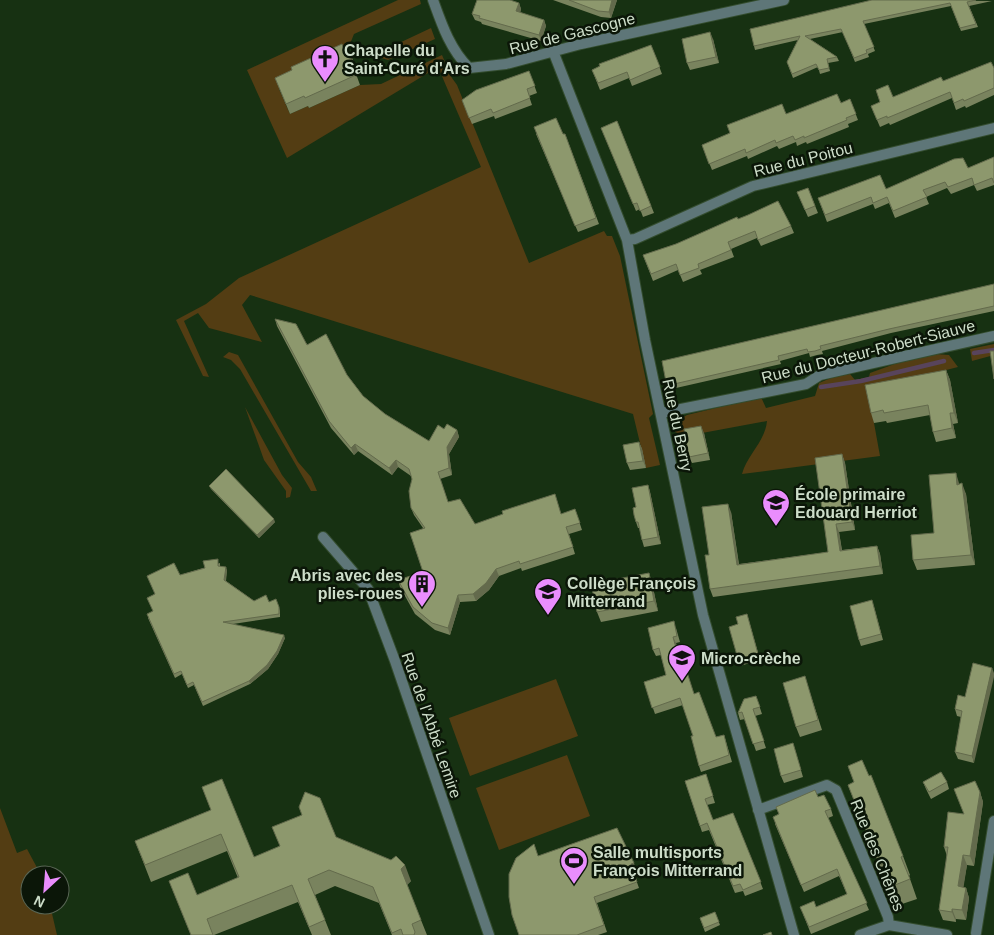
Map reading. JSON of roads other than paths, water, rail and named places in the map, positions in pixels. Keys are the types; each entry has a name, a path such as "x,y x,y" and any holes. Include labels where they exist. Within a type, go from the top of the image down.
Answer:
{"street":[{"name":"Rue de Gascogne","path":"433,0 448,40 458,58 469,68 506,64 553,51 784,0"},
{"name":"Rue du Berry","path":"553,51 627,240 703,615 794,935"},
{"name":"Rue du Poitou","path":"627,240 635,240 759,184 994,128"},
{"name":"Rue du Docteur-Robert-Siauve","path":"661,413 806,384 820,375 994,336"},
{"name":"Rue de l'Abbé Lemire","path":"323,537 354,570 368,589 396,661 489,935"},
{"name":"Rue des Chênes","path":"758,810 816,787 827,785 836,790 888,917 889,925"},
{"path":"976,934 994,821"},
{"path":"860,935 889,925 947,935"}],"waterway":[{"path":"974,353 994,350"},
{"path":"821,387 861,381 944,361"}],"place":[{"name":"Chapelle du Saint-Curé d'Ars","path":"325,83"},
{"name":"École primaire Edouard Herriot","path":"776,527"},
{"name":"Abris avec des plies-roues","path":"422,608"},
{"name":"Collège François Mitterrand","path":"548,616"},
{"name":"Micro-crèche","path":"682,682"},
{"name":"Salle multisports François Mitterrand","path":"574,885"}]}
